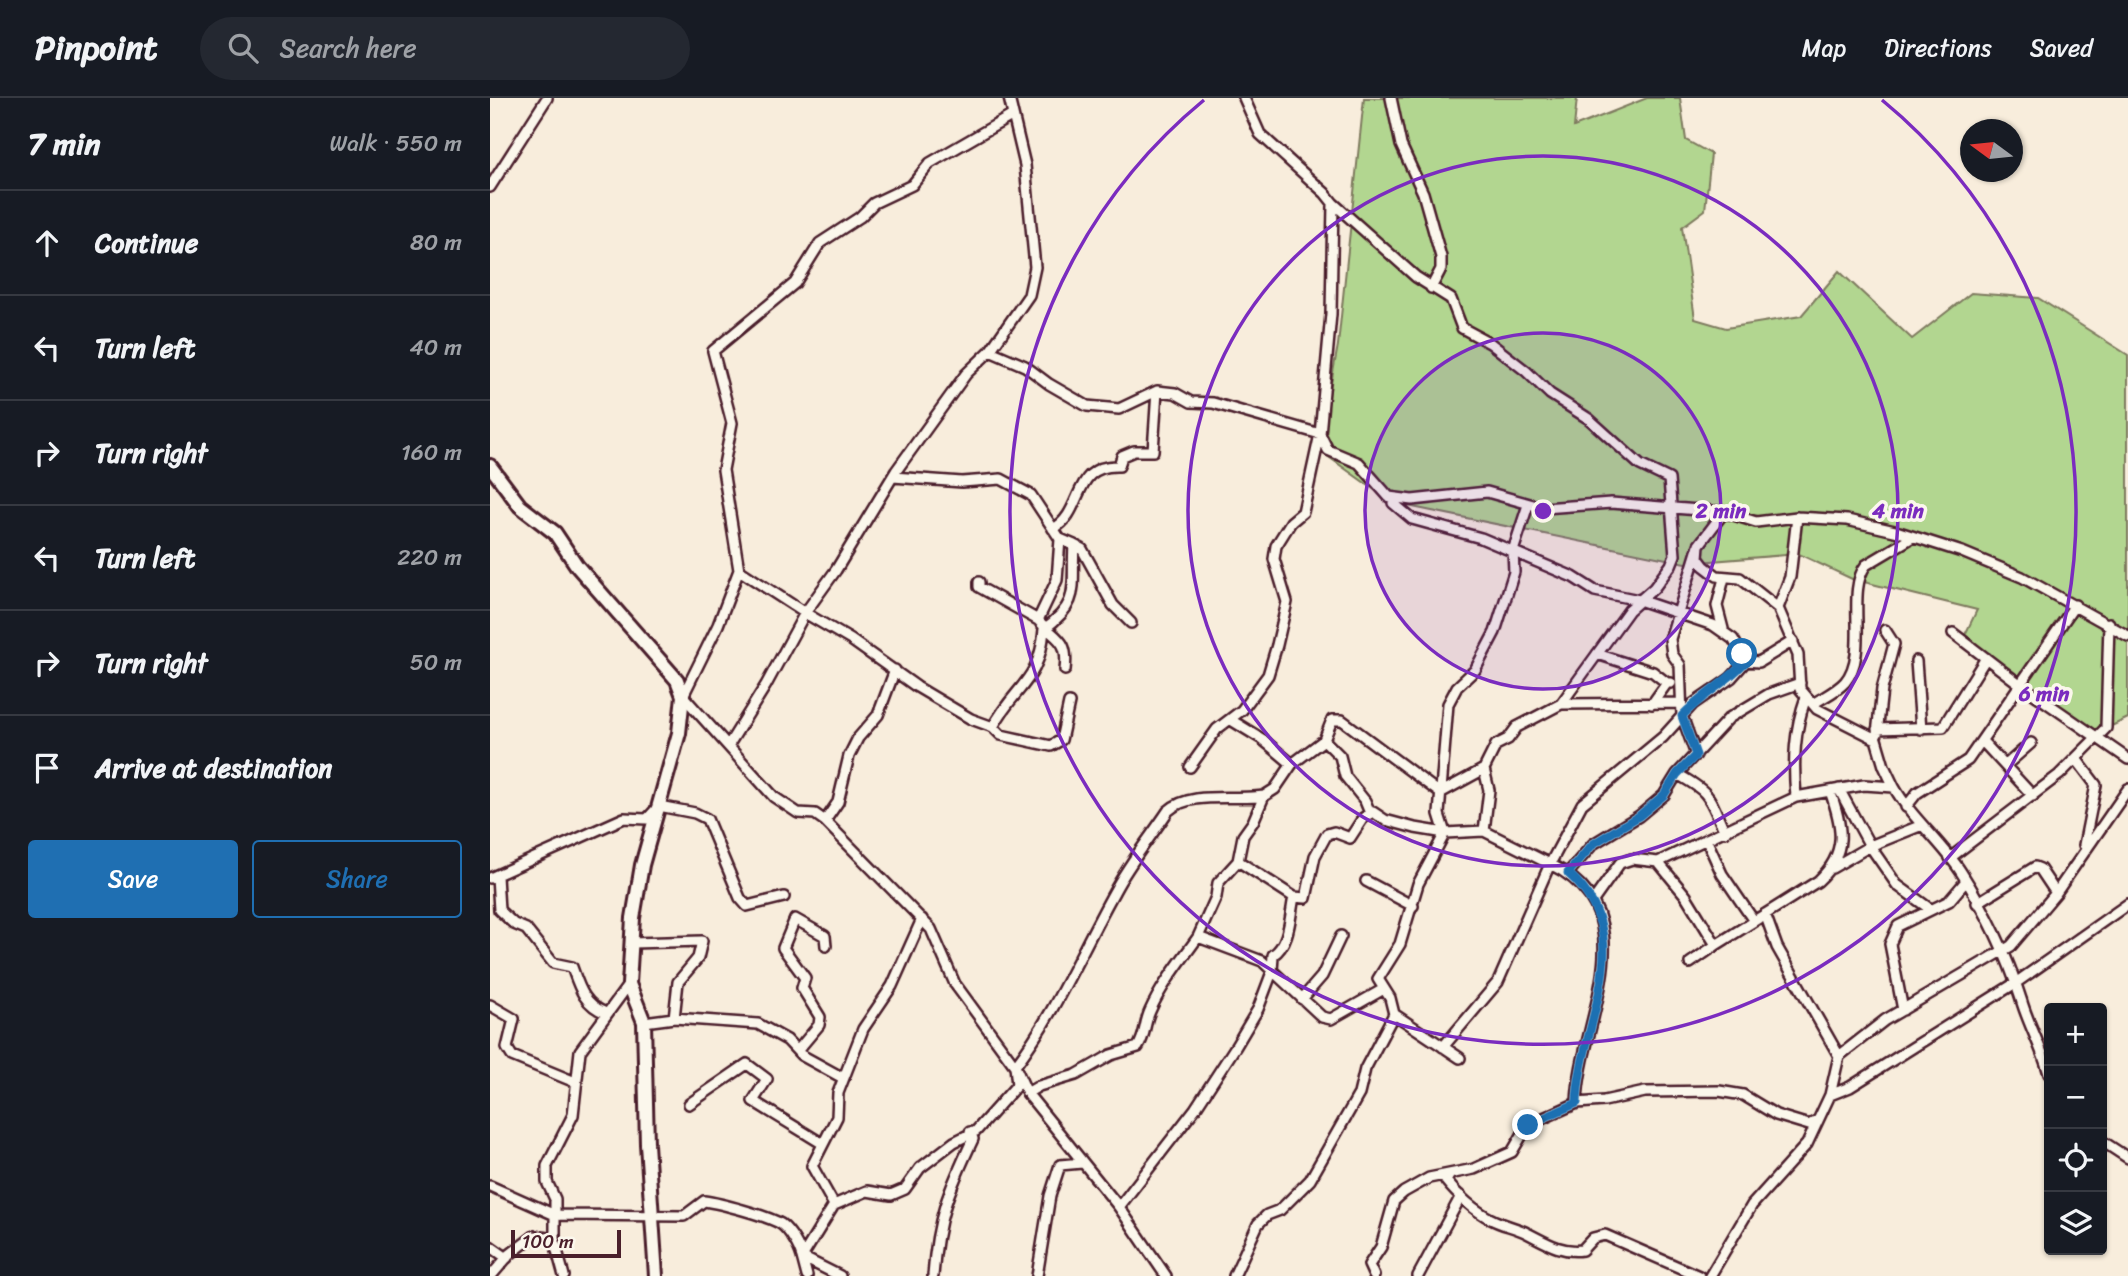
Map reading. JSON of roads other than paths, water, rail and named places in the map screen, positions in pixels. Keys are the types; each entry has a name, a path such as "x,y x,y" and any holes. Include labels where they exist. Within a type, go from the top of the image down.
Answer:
{"street":[{"path":"490,187 547,98"},
{"path":"729,746 805,612 836,570 893,477 965,374 990,351 1028,295 1035,267 1026,165 1009,98"},
{"path":"1244,98 1260,134 1333,203 1431,288 1451,299 1462,328 1490,343 1526,370 1550,394 1589,419 1640,465 1669,479 1675,555 1654,588 1639,600 1561,704 1517,727 1508,738 1496,745 1485,769 1489,805 1484,831"},
{"path":"1391,98 1401,145 1423,193 1441,257 1441,269 1431,288"},
{"path":"656,1276 646,1119 644,1022 629,984 642,865 678,733 683,696 718,625 739,570 723,470 732,423 713,351 795,283 820,243 860,217 874,203 912,184 930,163 1013,115"},
{"path":"1190,766 1217,729 1231,720 1268,675 1278,645 1287,602 1274,559 1276,546 1291,522 1303,512 1320,434 1331,314 1333,203"},
{"path":"990,351 1025,366 1087,406 1119,409 1157,391 1320,434 1328,450 1359,463 1389,496 1412,500 1487,492 1544,508 1611,503 1724,512 1756,522 1797,517 1847,520 1913,537 2022,577 2109,623 2128,636"},
{"path":"1054,529 1065,523 1091,472 1104,465 1119,466 1122,456 1134,451 1153,451 1157,391"},
{"path":"490,466 520,506 555,533 577,566 677,681 683,696 774,797 798,814 815,814 825,821 889,890 922,919 930,929 955,984 1015,1066 1027,1093 1119,1208 1166,1276"},
{"path":"893,477 962,482 1001,479 1031,495 1060,539 1082,549 1112,605 1131,623"},
{"path":"1393,503 1412,519 1481,538 1573,577 1595,591 1639,600 1723,629"},
{"path":"1234,1276 1258,1224 1267,1215 1280,1210 1310,1180 1359,1094 1365,1069 1394,1014 1390,998 1382,990 1378,979 1400,944 1418,884 1445,833 1439,814 1448,704 1457,687 1475,670 1495,632 1514,572 1513,551 1528,505"},
{"path":"1696,755 1682,716 1680,665 1669,645 1699,545 1724,512"},
{"path":"1778,608 1790,577 1797,517"},
{"path":"1796,797 1795,744 1809,700 1845,683 1850,673 1857,641 1857,581 1860,572 1866,565 1913,537"},
{"path":"1038,620 1056,580 1060,539"},
{"path":"993,727 1011,696 1036,670 1045,628 1056,621 1073,600 1074,545"},
{"path":"1699,545 1698,558 1704,566 1724,578 1740,578 1778,608 1798,655 1800,683 1809,700 1876,739"},
{"path":"739,570 971,719 993,727 1000,736 1019,742 1051,746 1061,740 1069,703"},
{"path":"1724,578 1717,606 1723,629 1746,661 1759,662 1793,641"},
{"path":"979,582 979,587 1038,620 1061,638 1065,647 1065,670"},
{"path":"1906,807 1917,793 1968,760 2076,606"},
{"path":"1950,858 2077,760 2106,728 2109,623"},
{"path":"1885,630 1894,644 1882,689 1876,739 1884,766 1906,807 1966,881 2018,982 2021,999 2046,1066"},
{"path":"1953,633 2097,740 2128,758"},
{"path":"1597,654 1653,672 1667,683 1682,684"},
{"path":"1877,729 1943,727 1986,658"},
{"path":"1443,1047 1498,982 1550,864 1582,804 1663,737 1707,693 1731,678 1746,661"},
{"path":"1916,661 1921,729"},
{"path":"825,821 838,802 849,756 858,738 878,715 895,670"},
{"path":"1652,704 1667,683"},
{"path":"1568,873 1593,844 1639,816 1659,800 1677,774 1729,718 1769,694 1800,683"},
{"path":"1561,704 1681,703"},
{"path":"1231,720 1262,739 1292,764"},
{"path":"802,1257 834,1206 867,1191 891,1195 905,1189 920,1168 976,1130 1017,1084 1015,1066 1041,1032 1114,892 1168,811 1180,803 1222,795 1244,799 1264,796 1275,789 1292,764 1324,740 1332,720 1342,720 1440,793"},
{"path":"1324,740 1340,757 1345,776 1365,801 1370,813 1403,825 1445,833 1484,831 1568,873 1593,901 1603,923 1604,947 1594,1023 1578,1078 1577,1103"},
{"path":"1983,742 2033,796"},
{"path":"2006,765 2031,743"},
{"path":"2077,760 2096,785 2082,850"},
{"path":"1440,793 1485,769"},
{"path":"1677,774 1705,789 1711,796 1725,832"},
{"path":"1593,901 1620,863 1632,859 1658,862 1796,797 1864,785 1894,787"},
{"path":"1710,1276 1752,1205 1807,1144 1830,1095 1839,1056 1903,1010 2011,946 2056,893 2082,850 2128,789"},
{"path":"1835,790 1897,885 1930,909"},
{"path":"1832,868 1842,832 1835,790"},
{"path":"1027,1093 1039,1086 1076,1075 1111,1055 1138,1047 1146,1033 1148,1015 1155,1000 1198,937 1216,897 1218,883 1238,861 1243,835 1254,822 1264,796"},
{"path":"606,1013 595,1009 582,994 572,967 553,963 526,929 514,924 499,910 493,877 624,818 648,819 659,806"},
{"path":"659,806 695,813 707,819 740,898 747,906 784,897"},
{"path":"1238,861 1294,897 1306,898 1315,856 1327,834 1350,838 1363,818 1370,813"},
{"path":"1690,963 1818,881 1832,868 1870,846 1922,825"},
{"path":"1707,841 1722,874 1754,921"},
{"path":"1658,862 1686,896 1716,945"},
{"path":"1977,903 2035,867 2040,869 2056,893"},
{"path":"1366,881 1413,906"},
{"path":"1903,1010 1890,944 1898,926 1950,901 1966,881"},
{"path":"1119,1208 1195,1109 1258,1009 1272,972 1270,964 1286,935 1294,897"},
{"path":"1830,1095 1850,1087 2018,982 2128,904"},
{"path":"1765,914 1777,947 1839,1056"},
{"path":"798,1050 819,1025 820,1017 802,988 805,978 783,948 795,919 825,936 826,946"},
{"path":"834,1206 813,1166 837,1117 838,1093 863,1029 892,986 922,919"},
{"path":"1303,999 1322,976 1341,936"},
{"path":"1198,937 1262,961 1322,1017 1331,1018 1382,990"},
{"path":"632,943 702,941 698,958 678,982 674,1018"},
{"path":"564,1276 555,1239 555,1199 547,1182 547,1166 573,1115 580,1051 629,984"},
{"path":"490,1004 514,1019 507,1048 512,1056 575,1082"},
{"path":"1394,1014 1460,1058"},
{"path":"644,1022 674,1018 758,1024 843,1078"},
{"path":"689,1104 747,1064 767,1079 753,1101 823,1144"},
{"path":"1374,1276 1369,1265 1381,1247 1394,1201 1411,1186 1429,1178 1448,1176 1512,1152 1528,1125 1577,1103 1604,1101 1645,1091 1719,1091 1743,1095 1776,1115 1794,1121 1810,1125 1818,1120"},
{"path":"933,1276 937,1230 943,1205 973,1139 970,1132"},
{"path":"2107,1144 2128,1158"},
{"path":"1037,1276 1050,1196 1060,1166 1082,1163"},
{"path":"1448,1176 1446,1181 1491,1220 1569,1252 1582,1251 1593,1238 1605,1235 1699,1276"},
{"path":"490,1186 555,1215 653,1218 684,1216 704,1201 718,1203 780,1224 799,1247 807,1276"},
{"path":"1418,1276 1461,1196"},
{"path":"492,1276 507,1258 534,1236 555,1239"},
{"path":"490,1246 507,1258"},
{"path":"802,1257 840,1276"}]}
